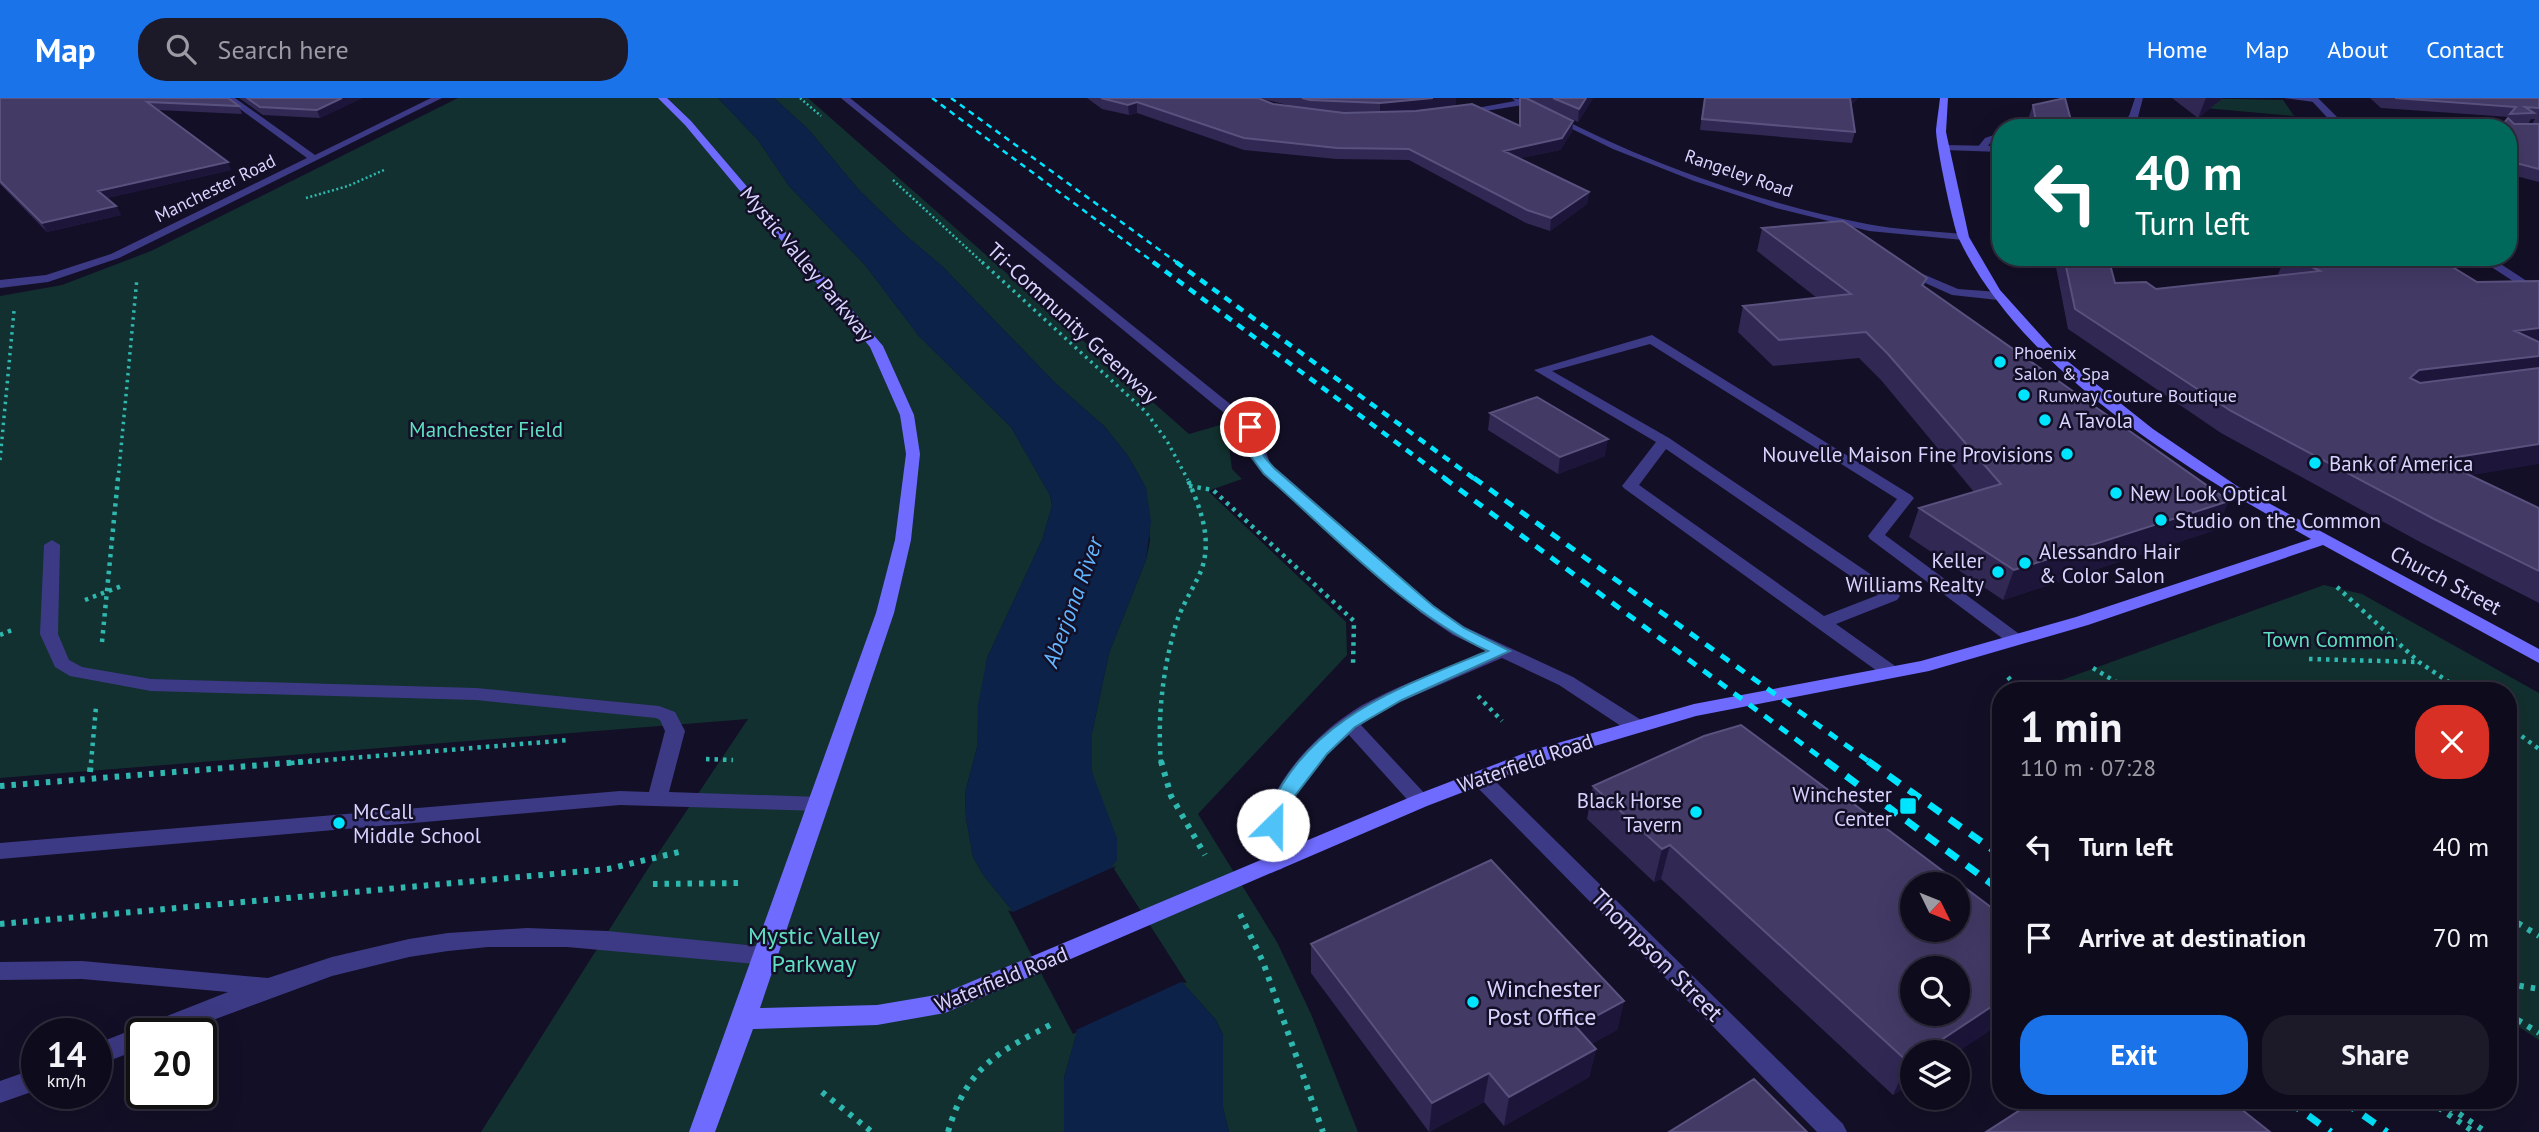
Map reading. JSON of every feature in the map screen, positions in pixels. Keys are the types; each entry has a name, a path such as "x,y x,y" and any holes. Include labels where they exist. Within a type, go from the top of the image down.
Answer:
{"main road":[{"name":"Mystic Valley Parkway","path":"662,98 688,123 868,335 891,375 907,415 912,468 901,549 885,613 820,804 702,1132"},
{"name":"Church Street","path":"1944,98 1939,119 1962,237 1998,296 2051,355 2148,432 2232,489 2539,657"},
{"name":"Waterfield Road","path":"744,1019 902,1013 968,996 1420,801 1634,725 1694,710 1923,667 2281,556 2323,540"}],"street":[{"path":"229,98 313,158"},
{"name":"Manchester Road","path":"0,284 55,276 115,256 438,98"},
{"path":"845,98 1250,427 1255,437 1256,454 1264,466 1404,590 1449,625 1566,681 1634,725"},
{"path":"2130,119 2138,98"},
{"path":"2288,98 2313,99 2334,119"},
{"path":"1445,114 1520,100"},
{"name":"Rangeley Road","path":"1520,100 1616,147 1698,179 1780,206 1868,233 1962,237"},
{"path":"1982,148 1992,139"},
{"path":"1945,147 1992,149"},
{"path":"1892,262 1956,292 1998,296"},
{"path":"2496,266 2539,294"},
{"path":"1823,623 1891,596 1664,441 1541,370 1652,339 1906,498 1876,536 2016,640"},
{"path":"1664,441 1630,486 1891,672"},
{"path":"52,545 48,615 54,651 61,663 77,672 99,678 196,687 465,693 659,712 668,716 675,731 658,797"},
{"path":"1275,863 1273,825 1282,799 1321,750 1349,723 1396,696 1502,651"},
{"path":"1349,723 1420,801"},
{"name":"Thompson Street","path":"1480,778 1835,1132"},
{"path":"0,851 658,797 820,804"},
{"path":"188,1018 267,986 379,954 447,942 500,938 576,938 766,956"},
{"path":"0,971 82,970 267,986"},
{"path":"0,1092 21,1085"}],"path":[{"path":"800,98 829,124"},
{"path":"301,199 348,186 384,170"},
{"name":"Tri-Community Greenway","path":"888,176 1146,412 1167,440 1189,486 1206,531 1206,554 1171,641 1160,753 1169,793 1191,831"},
{"path":"90,772 138,270"},
{"path":"0,460 15,298 8,297 16,283"},
{"path":"1189,486 1213,490 1354,621 1353,665"},
{"path":"2281,556 2337,586 2419,662 2449,682"},
{"path":"2309,659 2419,662"},
{"path":"2092,668 2116,682"},
{"path":"1473,691 1502,720"},
{"path":"2517,733 2539,750"},
{"path":"0,786 578,739"},
{"path":"0,923 608,869 679,852"},
{"path":"653,884 744,883"},
{"path":"2517,923 2539,936"},
{"path":"1252,934 1323,1132"},
{"path":"2517,985 2539,989"},
{"path":"2517,1020 2539,1033"},
{"path":"948,1132 964,1088 976,1074 1013,1045 1056,1022"},
{"path":"822,1092 872,1132"},
{"path":"2440,1109 2474,1132"},
{"path":"2452,1109 2486,1132"}],"green space":[{"name":"Manchester Field","path":"458,98 718,98 758,140 789,186 865,265 919,336 1011,427 1050,495 1052,506 1042,540 987,658 977,747 965,793 966,818 973,857 984,876 1011,909 1077,1032 1064,1078 1064,1132 481,1132 649,867 748,719 0,778 0,296 62,285 151,251"},
{"path":"774,98 808,98 1189,434 1220,425 1227,432 1232,469 1242,479 1208,491 1346,622 1347,655 1198,814 1277,942 1311,1014 1358,1132 1229,1132 1223,1108 1223,1035 1216,1020 1181,981 1110,869 1092,772 1092,733 1109,653 1146,560 1150,541 1146,488 1128,456 1105,427 1055,383 942,266 905,235 858,189 808,129"},
{"path":"2179,98 2283,100 2294,116 2182,106"},
{"name":"Town Common","path":"2324,585 2362,594 2539,693 2539,1040 2517,1026 2517,682 2056,682"}],"water":[{"name":"Aberjona River","path":"718,98 774,98 808,129 858,189 905,235 942,266 1055,383 1105,427 1128,456 1146,488 1151,521 1146,560 1109,653 1092,733 1092,772 1117,838 1117,860 1110,869 1181,981 1216,1020 1223,1036 1223,1108 1229,1132 1064,1132 1064,1078 1077,1032 1011,909 984,876 973,857 966,818 965,793 977,747 978,705 987,658 1042,540 1052,506 1050,495 1011,427 919,336 865,265 789,186 758,140"}],"pier":[{"path":"1116,866 1114,869 1187,983 1181,982 1076,1030 1073,1034 1008,910 1013,912"}],"building":[{"path":"0,98 228,98 239,106 147,102 228,162 98,191 116,206 42,223 0,181"},
{"path":"247,98 342,98 317,110 260,107"},
{"path":"1101,98 1258,98 1273,104 1344,113 1416,111 1472,104 1520,126 1520,98 1526,98 1573,121 1562,138 1504,151 1589,192 1551,218 1527,210 1409,149 1337,148 1244,138 1137,102 1128,105"},
{"path":"1302,98 1433,98 1380,103"},
{"path":"1553,98 1586,98 1579,109"},
{"path":"1705,98 1850,98 1855,132 1702,119"},
{"path":"2065,98 2071,119 2035,119 2033,105"},
{"path":"2395,98 2539,98 2539,108 2525,107 2534,113 2510,114 2516,107"},
{"path":"2517,124 2539,124 2539,169 2517,163"},
{"path":"1843,221 1927,278 1922,285 2229,501 2014,570 1919,508 2001,484 1866,332 1779,340 1743,306 1851,294 1762,228"},
{"path":"2066,266 2110,266 2115,283 2146,282 2156,289 2320,271 2310,266 2451,266 2477,282 2539,281 2539,328 2515,331 2539,342 2539,356 2419,370 2410,378 2420,383 2539,368 2539,444 2438,460 2539,508 2539,571 2434,519 2231,411 2075,309"},
{"path":"1537,397 1608,439 1560,457 1490,413"},
{"path":"1741,725 1831,792 1835,790 1944,872 1900,872 1900,942 1970,942 1970,891 1992,908 1992,1006 1970,1021 1970,956 1900,956 1900,1026 1962,1026 1941,1040 1900,1040 1900,1055 1670,845 1662,849 1593,786 1704,736"},
{"path":"1491,860 1624,1001 1576,1027 1596,1049 1509,1097 1489,1073 1432,1103 1311,944"},
{"path":"1754,1079 1807,1132 1669,1132"},
{"path":"2022,1109 2241,1109 2270,1132 1986,1132"}],"railway":[{"path":"932,98 1156,264"},
{"path":"951,98 1179,264"},
{"path":"1153,262 1447,480"},
{"path":"1176,262 1476,480"},
{"path":"1444,478 1828,763"},
{"path":"1474,478 1871,763"},
{"path":"1826,761 1992,884"},
{"path":"1868,761 1992,849"},
{"path":"2299,1109 2331,1132"},
{"path":"2354,1109 2387,1132"}],"place":[{"name":"Phoenix Salon & Spa","path":"2000,362"},
{"name":"Runway Couture Boutique","path":"2024,395"},
{"name":"A Tavola","path":"2045,420"},
{"name":"Nouvelle Maison Fine Provisions","path":"2067,454"},
{"name":"Bank of America","path":"2315,463"},
{"name":"New Look Optical","path":"2116,493"},
{"name":"Studio on the Common","path":"2161,520"},
{"name":"Alessandro Hair & Color Salon","path":"2025,563"},
{"name":"Keller Williams Realty","path":"1998,572"},
{"name":"Winchester Center","path":"1908,806"},
{"name":"Black Horse Tavern","path":"1696,812"},
{"name":"McCall Middle School","path":"339,823"},
{"name":"Winchester Post Office","path":"1473,1002"}],"route":[{"path":"1250,427 1255,437 1256,454 1269,471 1427,609 1471,638 1502,651 1362,713 1334,736 1282,799 1273,825"}]}
